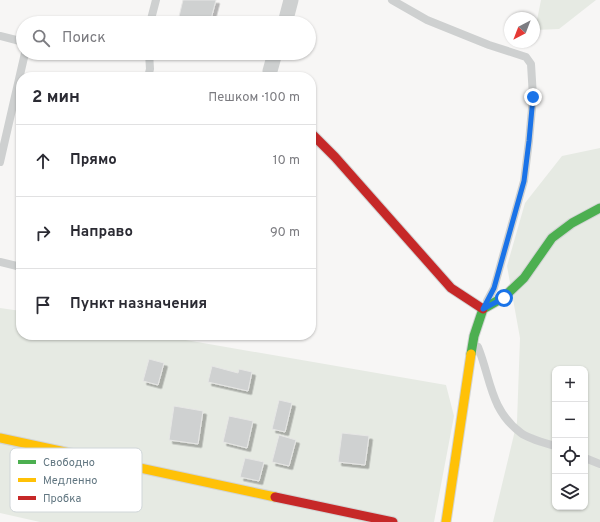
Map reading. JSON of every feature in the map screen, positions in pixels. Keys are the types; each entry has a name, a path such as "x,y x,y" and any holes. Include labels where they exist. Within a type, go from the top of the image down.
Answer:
{"street":[{"path":"286,16 291,0"},
{"path":"270,72 273,60"},
{"path":"316,138 335,157 450,288 483,309"},
{"path":"446,522 474,336 483,309 504,298 524,278 552,238 572,223 600,208"},
{"path":"0,438 47,448"},
{"path":"142,468 393,522"}],"lane":[{"path":"152,16 156,0"},
{"path":"392,0 427,20 489,45 526,57 531,64 533,97 524,181 494,288 483,309"},
{"path":"0,36 16,40"},
{"path":"21,72 23,60"},
{"path":"149,60 149,72"},
{"path":"0,162 16,92"},
{"path":"0,262 16,266"},
{"path":"474,336 484,361 488,382 502,414 522,433 552,445"},
{"path":"588,459 600,464"}],"shaded area":[{"path":"541,0 596,0 559,29 540,30 540,12 539,12"},
{"path":"600,148 600,522 493,522 517,422 520,338 507,266 525,203 562,156"},
{"path":"0,308 16,310 16,340 186,340 446,385 454,416 434,522 40,522 0,513"}],"building":[{"path":"183,0 216,0 212,16 179,16"},
{"path":"149,359 164,363 158,385 143,381"},
{"path":"212,366 238,373 239,369 252,372 248,391 208,382"},
{"path":"279,400 292,403 285,432 272,429"},
{"path":"174,406 203,411 198,444 169,440"},
{"path":"229,416 253,421 247,448 223,442"},
{"path":"342,433 369,436 365,465 338,462"},
{"path":"279,435 296,440 289,466 272,462"},
{"path":"245,458 264,462 259,481 240,477"}],"traffic: fast":[{"path":"471,354 474,336 483,309 504,297 524,278 552,238 572,223 600,208"}],"traffic: slow":[{"path":"446,522 471,354"},
{"path":"0,438 47,448"},
{"path":"142,468 275,497"}],"traffic: jam":[{"path":"316,138 335,157 451,288 483,309"},
{"path":"275,497 393,522"}],"route":[{"path":"504,298 483,309 494,288 524,181 533,97"}]}
